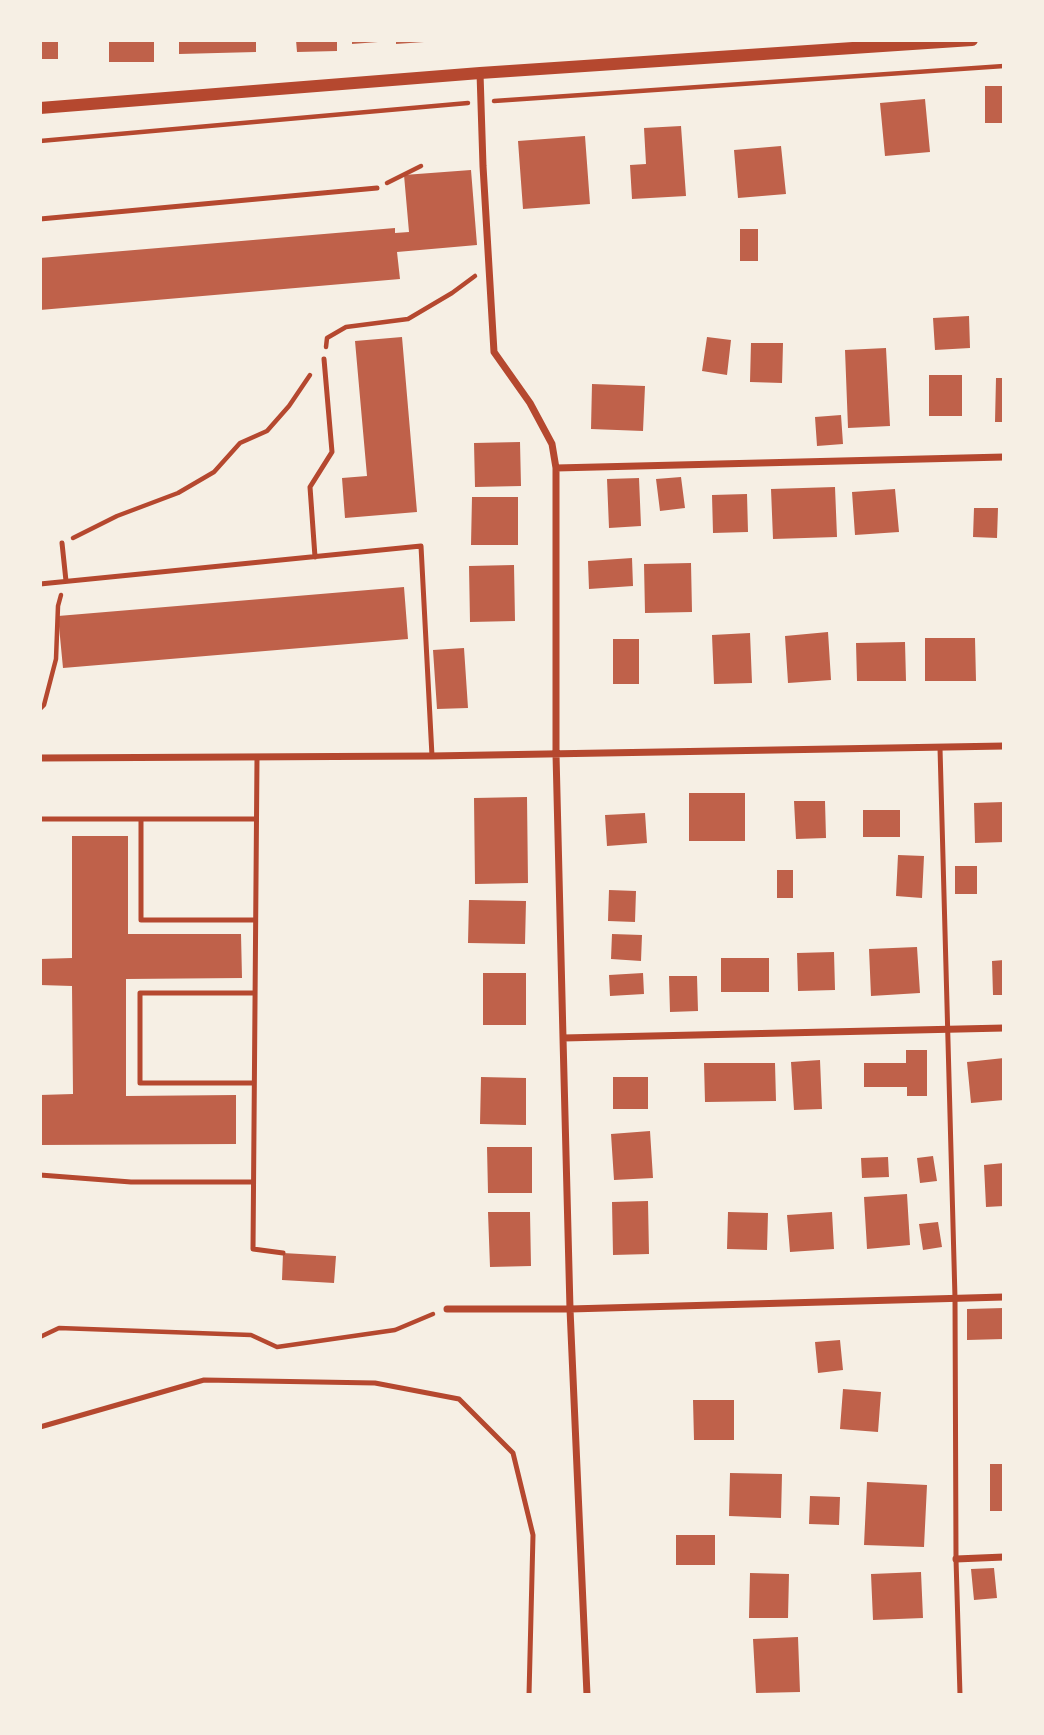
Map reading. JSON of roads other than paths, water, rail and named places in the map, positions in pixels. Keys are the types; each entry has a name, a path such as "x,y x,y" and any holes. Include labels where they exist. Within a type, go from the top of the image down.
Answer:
{"street":[{"path":"40,108 870,44 972,40"},
{"path":"481,73 482,154 494,352 530,403 552,444 556,468 556,754 563,1038 570,1309 587,1695"},
{"path":"556,468 1004,457"},
{"path":"40,758 432,757 1004,746"},
{"path":"563,1038 1004,1028"},
{"path":"447,1309 570,1309 1004,1297"},
{"path":"957,1559 1004,1557"}],"lane":[{"path":"40,219 377,188"},
{"path":"316,556 310,487 332,452 324,359"},
{"path":"62,543 66,581"},
{"path":"40,583 421,546 432,757"},
{"path":"940,748 955,1298 960,1695"},
{"path":"257,757 253,1249 283,1253"},
{"path":"40,818 256,818"},
{"path":"141,818 141,920 255,920"},
{"path":"254,1083 140,1083 140,993 255,993"},
{"path":"40,1175 131,1182 253,1182"},
{"path":"40,1427 204,1380 375,1383 459,1399 513,1453 533,1535 529,1695"}]}
